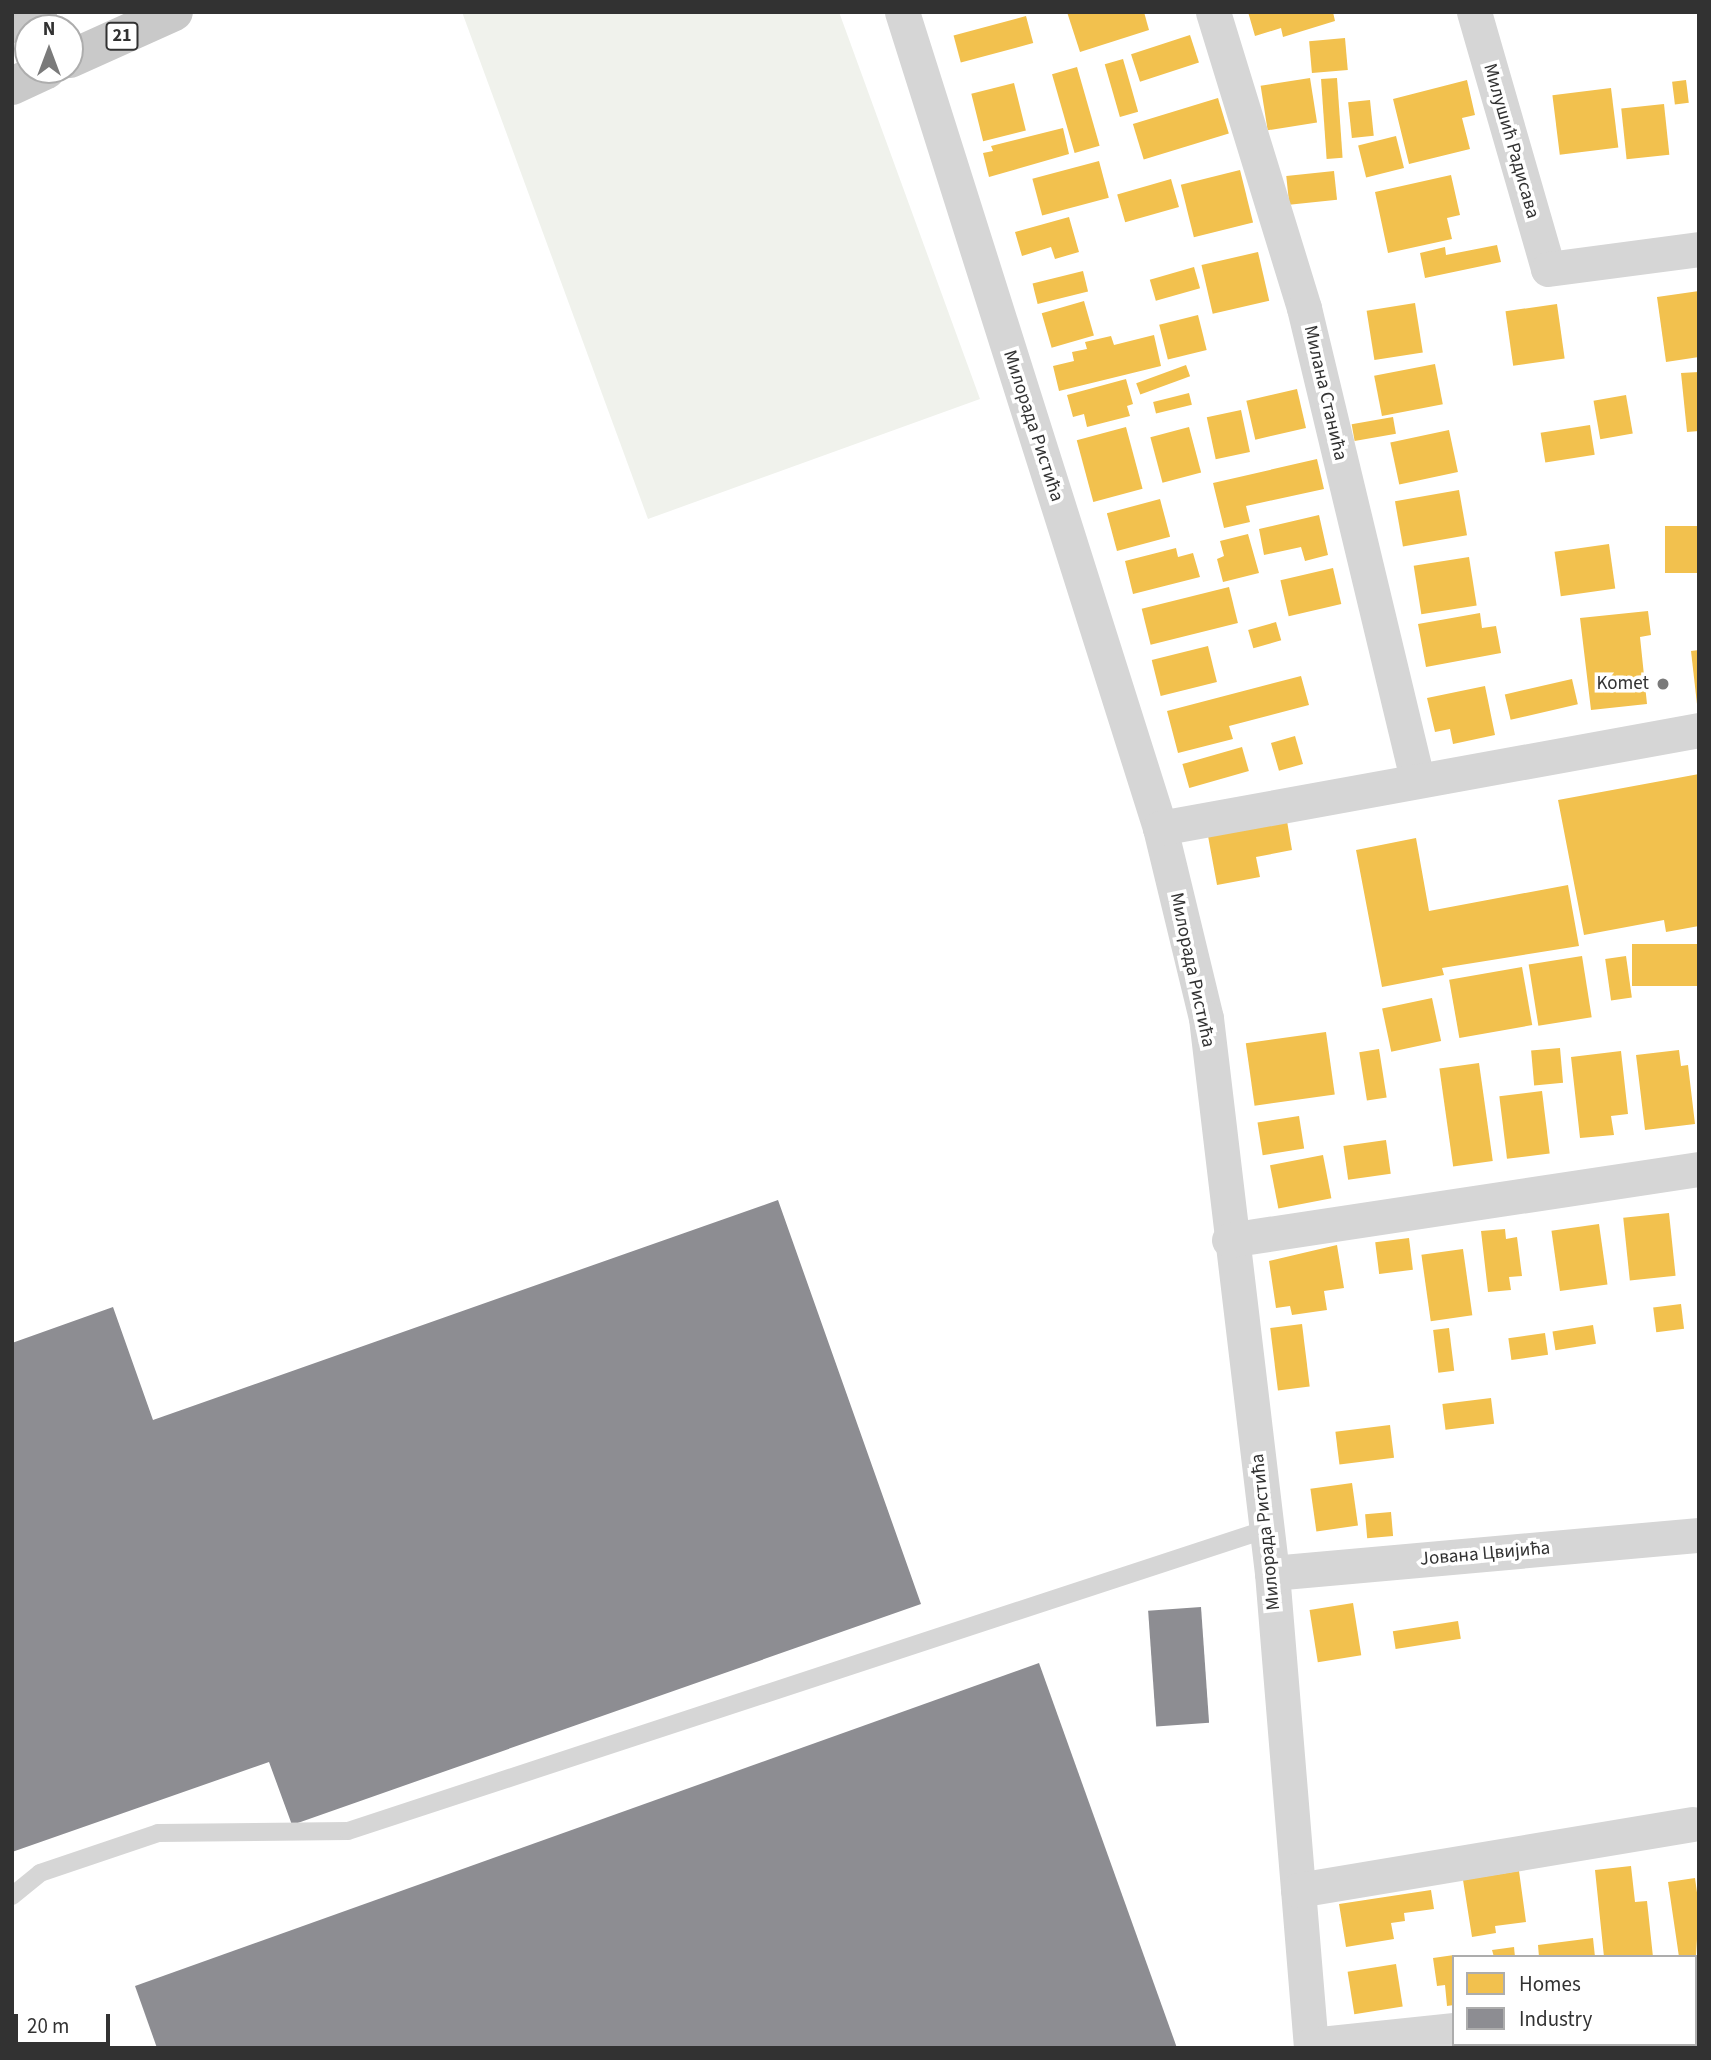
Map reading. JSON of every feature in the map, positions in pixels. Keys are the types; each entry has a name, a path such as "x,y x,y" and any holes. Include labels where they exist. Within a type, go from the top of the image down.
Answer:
{"main road":[{"path":"12,24 38,12"},
{"name":"21","path":"84,54 174,12"}],"street":[{"name":"Милорада Ристића","path":"902,12 1160,828 1206,1018 1229,1240 1272,1573 1311,2046"},
{"name":"Милана Станића","path":"1213,12 1304,308 1417,779"},
{"name":"Милушић Радисава","path":"1474,12 1548,270 1699,249"},
{"path":"1160,828 1417,779 1699,730"},
{"path":"1229,1240 1699,1169"},
{"name":"Јована Цвијића","path":"1272,1573 1699,1535"},
{"path":"1298,1890 1693,1824"},
{"path":"1311,2046 1452,2030"}],"lane":[{"path":"12,1896 40,1872 158,1833 348,1831 1267,1529"}],"shaded area":[{"path":"462,12 839,12 980,399 648,519"}],"building: Homes":[{"path":"1067,12 1144,12 1149,30 1080,52"},
{"path":"1248,12 1333,12 1335,21 1283,37 1281,28 1255,36"},
{"path":"1026,16 1033,43 961,62 954,35"},
{"path":"1190,35 1199,63 1140,82 1131,54"},
{"path":"1345,38 1348,70 1312,73 1309,41"},
{"path":"1123,59 1138,112 1120,117 1105,64"},
{"path":"1077,67 1100,146 1075,153 1052,74"},
{"path":"1310,78 1317,122 1268,130 1261,86"},
{"path":"1337,78 1343,158 1327,159 1321,79"},
{"path":"1467,80 1475,115 1462,118 1470,149 1409,164 1393,99"},
{"path":"1686,80 1689,103 1675,105 1672,82"},
{"path":"1014,83 1026,131 983,141 971,94"},
{"path":"1611,88 1618,148 1560,155 1552,95"},
{"path":"1218,98 1229,133 1144,159 1133,124"},
{"path":"1370,100 1374,136 1352,138 1348,102"},
{"path":"1664,104 1669,155 1627,159 1621,108"},
{"path":"1063,128 1069,154 989,177 983,153 993,151 991,146"},
{"path":"1396,136 1404,168 1366,177 1358,145"},
{"path":"1099,161 1109,198 1042,216 1032,179"},
{"path":"1240,170 1253,222 1194,237 1181,185"},
{"path":"1334,171 1337,200 1289,205 1286,176"},
{"path":"1451,175 1460,215 1447,218 1452,239 1388,253 1375,192"},
{"path":"1171,179 1179,207 1125,222 1117,194"},
{"path":"1069,217 1079,252 1055,259 1051,247 1022,256 1015,232"},
{"path":"1497,245 1501,262 1425,278 1420,253 1445,247 1446,255"},
{"path":"1258,252 1269,301 1213,314 1201,265"},
{"path":"1194,267 1200,288 1156,301 1150,280"},
{"path":"1083,271 1088,291 1038,304 1033,284"},
{"path":"1699,291 1699,357 1666,362 1657,297"},
{"path":"1084,301 1094,336 1052,348 1042,313"},
{"path":"1415,303 1423,352 1374,360 1367,311"},
{"path":"1557,304 1565,358 1513,366 1506,311"},
{"path":"1198,315 1207,350 1168,360 1159,325"},
{"path":"1154,335 1161,366 1059,391 1053,366 1074,361 1072,352 1087,349 1085,342 1111,336 1114,345"},
{"path":"1435,364 1443,404 1382,416 1374,376"},
{"path":"1186,365 1190,376 1140,394 1136,383"},
{"path":"1699,372 1699,431 1687,432 1681,373"},
{"path":"1126,379 1133,404 1127,406 1130,416 1087,427 1084,414 1073,417 1067,395"},
{"path":"1297,389 1306,428 1255,440 1246,401"},
{"path":"1189,393 1192,405 1156,414 1153,402"},
{"path":"1626,395 1633,433 1600,439 1594,401"},
{"path":"1241,410 1250,452 1216,459 1207,417"},
{"path":"1393,417 1396,434 1355,441 1352,424"},
{"path":"1590,425 1595,455 1545,462 1541,433"},
{"path":"1126,427 1143,489 1093,502 1077,440"},
{"path":"1189,427 1201,472 1163,483 1150,437"},
{"path":"1449,430 1458,472 1399,485 1390,442"},
{"path":"1317,459 1324,489 1246,506 1250,522 1224,528 1213,483"},
{"path":"1459,490 1467,535 1403,547 1395,501"},
{"path":"1160,499 1170,537 1117,551 1107,513"},
{"path":"1319,515 1328,555 1305,561 1301,547 1264,555 1259,529"},
{"path":"1665,526 1699,526 1699,573 1665,573"},
{"path":"1248,534 1259,573 1223,582 1217,559 1224,556 1220,541"},
{"path":"1609,544 1615,589 1561,596 1555,552"},
{"path":"1176,548 1178,557 1193,553 1200,577 1133,594 1125,561"},
{"path":"1469,557 1477,605 1421,614 1414,566"},
{"path":"1333,568 1341,604 1289,616 1280,580"},
{"path":"1229,587 1238,623 1151,645 1142,609"},
{"path":"1648,611 1651,635 1640,637 1647,704 1591,710 1580,618"},
{"path":"1480,613 1482,628 1496,626 1501,653 1426,667 1418,624"},
{"path":"1276,622 1281,640 1253,648 1248,630"},
{"path":"1208,646 1217,682 1161,696 1152,660"},
{"path":"1699,650 1699,704 1697,704 1691,651"},
{"path":"1301,676 1309,705 1229,726 1233,739 1178,753 1167,711"},
{"path":"1572,679 1578,704 1511,720 1505,695"},
{"path":"1485,686 1495,735 1453,744 1450,729 1435,732 1427,698"},
{"path":"1295,736 1303,764 1279,771 1271,743"},
{"path":"1242,747 1249,771 1189,788 1182,764"},
{"path":"1699,774 1699,926 1666,932 1664,920 1584,935 1558,800"},
{"path":"1287,821 1292,850 1256,857 1260,877 1217,885 1208,836"},
{"path":"1416,838 1429,911 1568,885 1579,946 1442,968 1444,975 1382,987 1356,850"},
{"path":"1632,944 1699,944 1699,986 1632,986"},
{"path":"1582,956 1592,1017 1538,1026 1529,964"},
{"path":"1626,956 1632,998 1611,1001 1605,959"},
{"path":"1522,967 1532,1025 1459,1038 1449,980"},
{"path":"1432,998 1441,1041 1391,1052 1382,1009"},
{"path":"1326,1032 1335,1094 1255,1106 1246,1043"},
{"path":"1560,1048 1563,1083 1534,1085 1531,1051"},
{"path":"1379,1049 1387,1097 1367,1101 1359,1052"},
{"path":"1679,1050 1681,1066 1688,1065 1695,1124 1645,1130 1636,1055"},
{"path":"1621,1051 1628,1114 1611,1116 1614,1135 1580,1138 1571,1057"},
{"path":"1479,1063 1493,1161 1453,1167 1439,1069"},
{"path":"1542,1091 1550,1154 1507,1159 1499,1096"},
{"path":"1299,1116 1304,1149 1263,1155 1258,1123"},
{"path":"1386,1140 1391,1174 1348,1180 1343,1146"},
{"path":"1323,1155 1331,1198 1278,1208 1270,1165"},
{"path":"1669,1213 1676,1276 1630,1280 1623,1218"},
{"path":"1599,1224 1607,1284 1560,1291 1551,1231"},
{"path":"1505,1229 1506,1239 1517,1237 1522,1276 1509,1277 1511,1290 1488,1292 1481,1231"},
{"path":"1409,1238 1413,1270 1379,1274 1375,1242"},
{"path":"1337,1245 1344,1288 1324,1291 1327,1310 1292,1315 1290,1306 1276,1308 1269,1261"},
{"path":"1463,1249 1472,1315 1431,1321 1421,1255"},
{"path":"1681,1304 1684,1329 1656,1332 1653,1307"},
{"path":"1302,1324 1310,1387 1278,1390 1270,1328"},
{"path":"1593,1325 1596,1344 1555,1350 1553,1331"},
{"path":"1449,1328 1454,1371 1438,1373 1433,1330"},
{"path":"1545,1333 1548,1355 1511,1360 1508,1338"},
{"path":"1491,1398 1494,1424 1446,1430 1442,1404"},
{"path":"1390,1425 1394,1458 1339,1464 1335,1432"},
{"path":"1352,1483 1358,1526 1316,1531 1310,1489"},
{"path":"1391,1512 1393,1536 1367,1538 1365,1514"},
{"path":"1353,1603 1361,1655 1318,1662 1310,1610"},
{"path":"1458,1621 1461,1639 1396,1649 1393,1631"},
{"path":"1631,1866 1635,1902 1647,1901 1653,1955 1604,1955 1595,1870"},
{"path":"1519,1871 1526,1922 1495,1926 1496,1933 1472,1937 1463,1880"},
{"path":"1695,1878 1699,1907 1696,1955 1679,1955 1668,1882"},
{"path":"1431,1890 1434,1909 1404,1913 1405,1921 1391,1923 1394,1939 1346,1947 1339,1904"},
{"path":"1593,1938 1595,1955 1539,1955 1538,1945"},
{"path":"1514,1947 1515,1955 1493,1955 1492,1950"},
{"path":"1452,1955 1452,2005 1447,2006 1445,1985 1437,1986 1433,1958"},
{"path":"1396,1964 1403,2006 1354,2014 1348,1972"}],"building: Industry":[{"path":"778,1200 921,1604 292,1825 269,1762 12,1852 12,1343 113,1307 153,1420"},
{"path":"1201,1607 1209,1723 1156,1726 1148,1611"},
{"path":"1039,1663 1177,2048 157,2048 135,1986"}],"place":[{"name":"Komet","path":"1663,684"}]}
